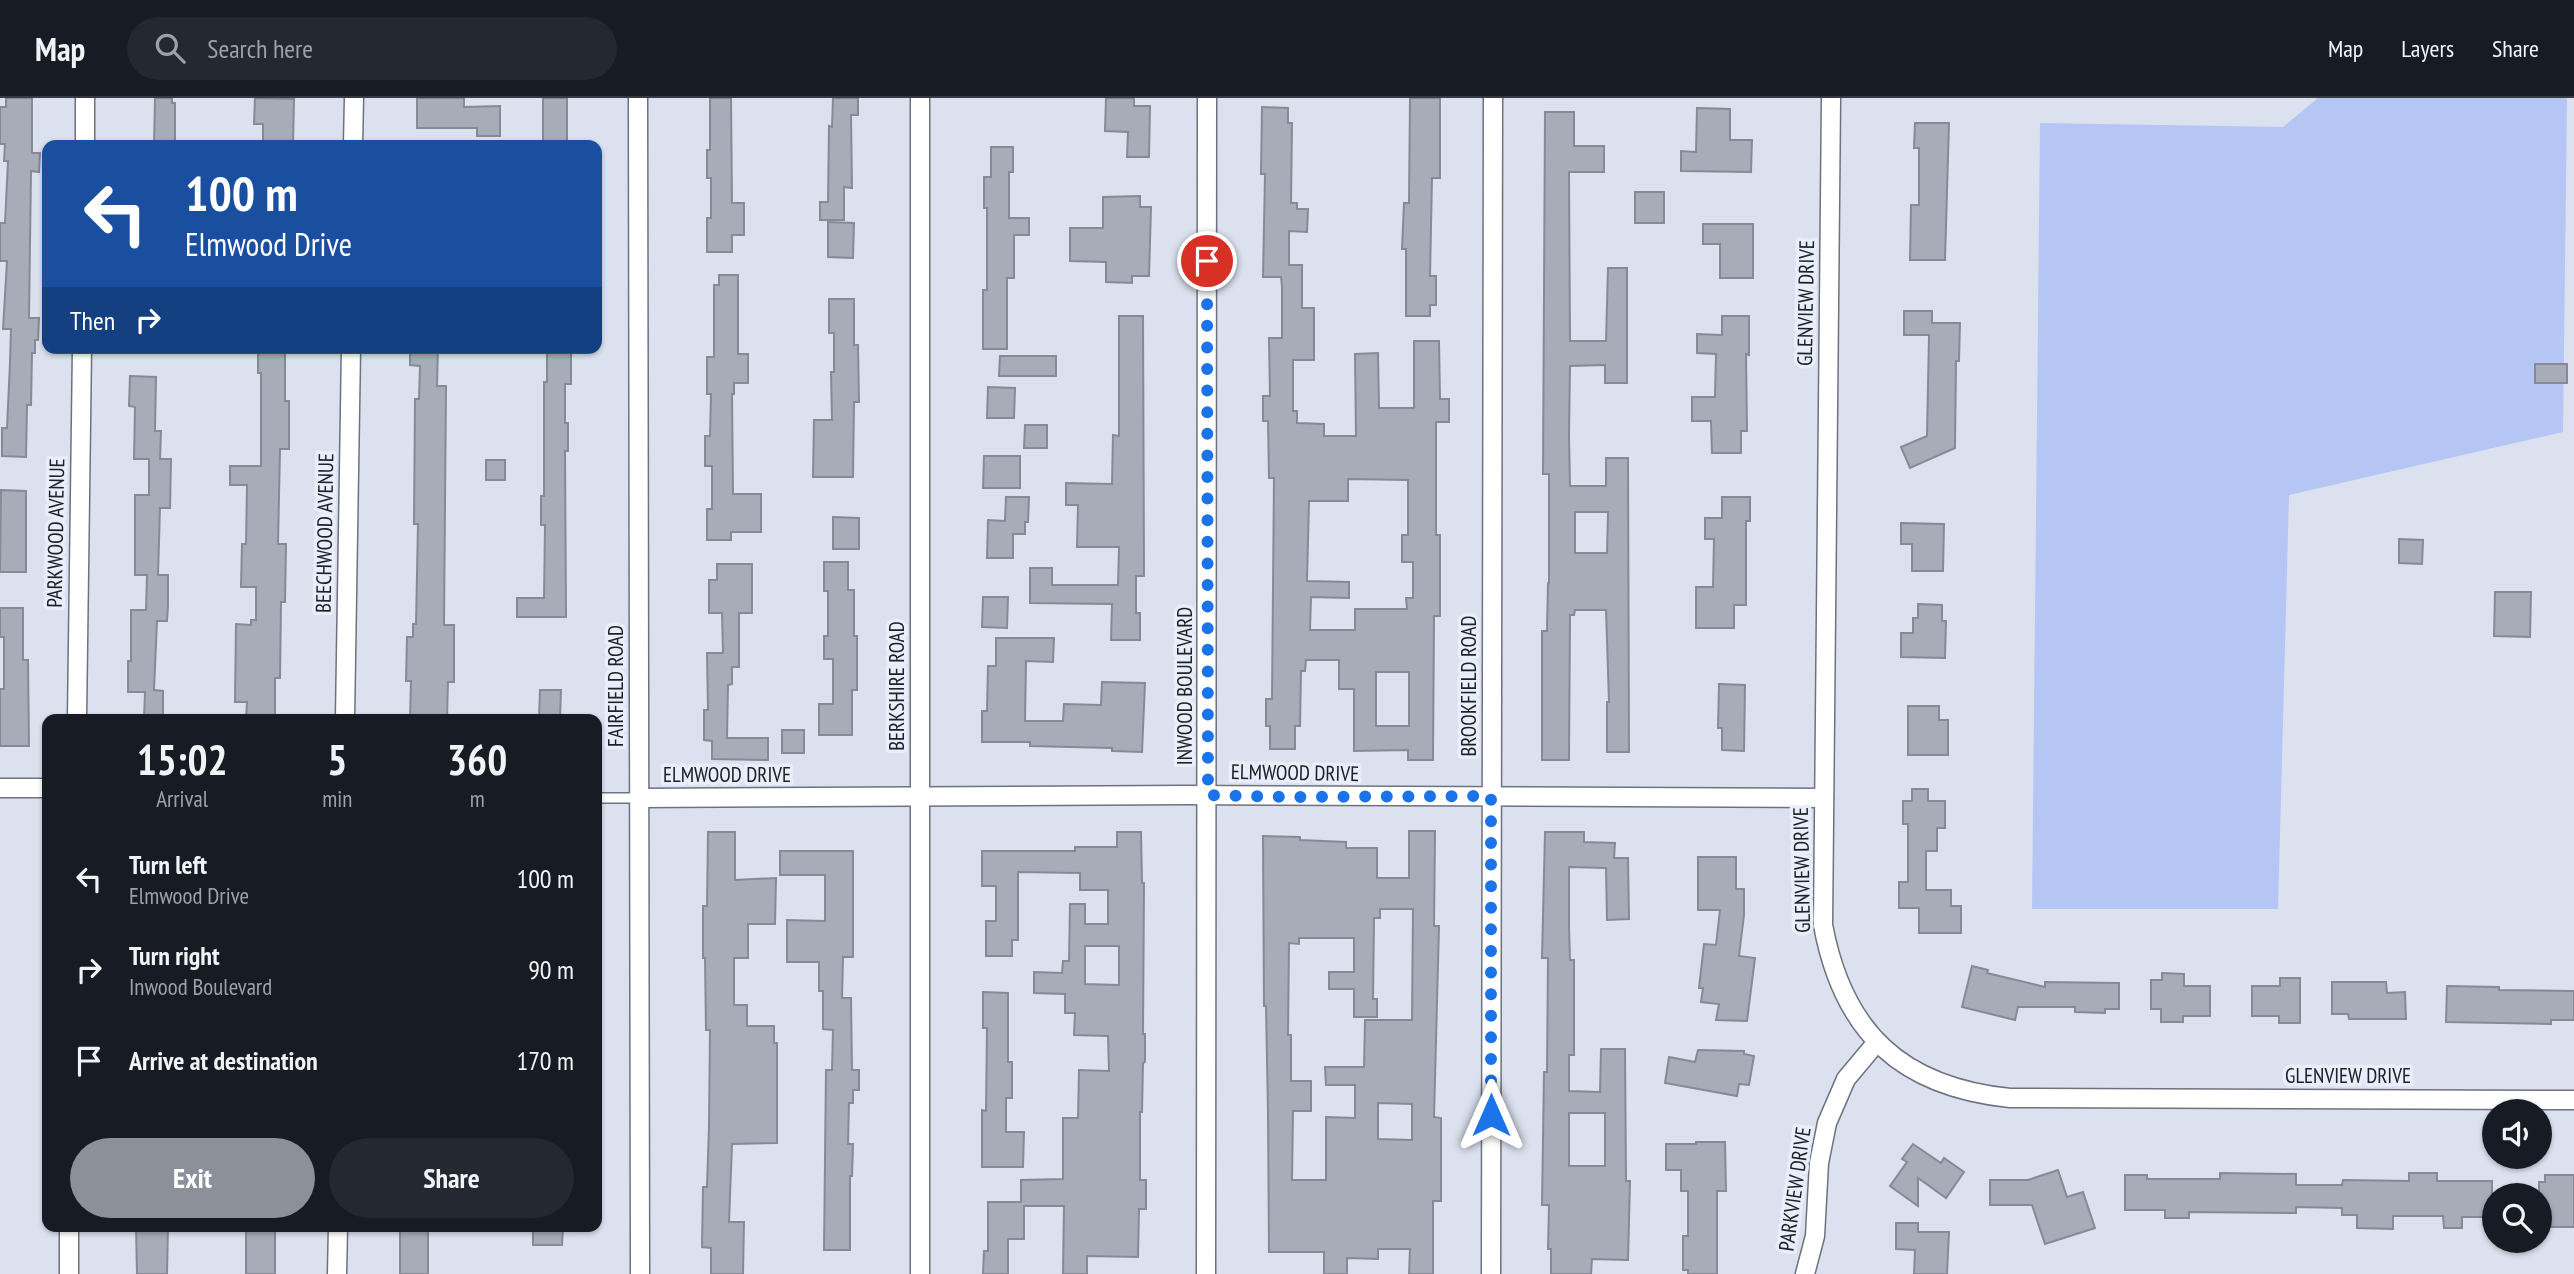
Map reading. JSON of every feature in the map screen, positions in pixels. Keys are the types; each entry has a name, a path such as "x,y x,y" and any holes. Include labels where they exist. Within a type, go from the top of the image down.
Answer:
{"street":[{"path":"85,140 86,98"},
{"path":"354,98 354,140"},
{"name":"FAIRFIELD ROAD","path":"638,98 640,1274"},
{"name":"BERKSHIRE ROAD","path":"920,98 920,1274"},
{"name":"INWOOD BOULEVARD","path":"1206,98 1206,1274"},
{"name":"BROOKFIELD ROAD","path":"1491,1274 1493,98"},
{"name":"GLENVIEW DRIVE","path":"1831,98 1823,925 1829,958 1840,988 1856,1017 1877,1042 1916,1072 1946,1086 1978,1095 2010,1098 2574,1100"},
{"name":"PARKWOOD AVENUE","path":"76,714 82,354"},
{"name":"BEECHWOOD AVENUE","path":"345,714 351,354"},
{"path":"0,788 42,788"},
{"name":"ELMWOOD DRIVE","path":"639,798 1208,795 1824,798"},
{"name":"PARKVIEW DRIVE","path":"1805,1274 1815,1237 1819,1163 1827,1123 1846,1079 1877,1042"},
{"path":"69,1232 69,1274"},
{"path":"337,1274 338,1232"}],"lane":[{"name":"ELMWOOD DRIVE","path":"602,797 639,798"}],"shaded area":[{"path":"2318,98 2567,98 2563,432 2289,495 2278,909 2032,909 2040,123 2283,127"}],"building":[{"path":"6,98 32,98 32,153 40,153 39,172 31,171 29,318 39,318 38,340 35,340 35,353 32,353 31,405 27,405 26,457 2,456 2,428 7,428 11,329 3,329 7,261 0,261 0,223 5,223 8,161 4,161 5,144 0,144 0,107 6,107"},
{"path":"155,98 172,98 172,103 175,103 175,140 154,140"},
{"path":"255,98 294,99 293,140 263,140 263,124 254,124"},
{"path":"417,98 464,98 464,107 500,106 500,136 477,136 477,128 417,128"},
{"path":"543,98 567,98 567,140 543,140"},
{"path":"710,98 731,98 732,203 744,203 744,235 732,235 732,252 707,252 707,218 711,218 711,178 707,178"},
{"path":"833,98 858,98 858,115 851,115 852,188 844,187 844,220 820,220 820,202 828,202 829,126 832,127"},
{"path":"1106,98 1134,98 1134,106 1150,106 1149,157 1127,157 1128,132 1105,131"},
{"path":"1410,98 1440,98 1440,178 1432,178 1430,276 1436,276 1436,305 1430,305 1430,316 1406,316 1406,249 1402,249 1404,203 1409,203"},
{"path":"1262,107 1288,108 1288,123 1292,123 1291,203 1297,203 1297,209 1308,209 1307,232 1289,231 1289,265 1302,265 1302,308 1314,308 1314,360 1293,360 1293,411 1297,411 1297,423 1324,424 1324,436 1356,436 1355,354 1378,353 1379,408 1414,408 1414,341 1439,341 1440,399 1449,399 1449,422 1436,422 1436,535 1440,535 1440,616 1434,616 1433,760 1408,760 1408,750 1354,751 1354,689 1339,689 1339,660 1306,660 1305,671 1301,671 1300,726 1295,726 1295,749 1270,749 1270,726 1266,726 1266,699 1272,699 1274,478 1269,478 1268,421 1263,421 1263,396 1270,396 1269,338 1282,338 1282,287 1281,277 1263,277 1265,174 1261,174","holes":["1348,479 1408,480 1408,535 1402,535 1402,562 1413,562 1413,598 1406,598 1407,609 1355,609 1355,630 1310,630 1311,597 1349,598 1349,582 1307,581 1309,501 1348,501","1376,672 1409,672 1409,726 1376,726"]},
{"path":"1697,108 1730,109 1730,140 1752,140 1751,172 1681,171 1681,151 1696,152"},
{"path":"1545,112 1574,112 1574,146 1604,146 1604,172 1569,172 1570,341 1606,341 1608,268 1627,268 1627,383 1605,383 1605,365 1570,366 1569,436 1570,486 1606,486 1606,458 1628,458 1629,752 1607,752 1609,702 1606,610 1575,610 1574,615 1570,615 1569,760 1542,760 1542,631 1547,631 1549,583 1549,474 1543,474","holes":["1575,512 1608,512 1607,553 1575,553"]},
{"path":"1915,123 1949,123 1945,260 1910,260 1911,205 1919,205 1919,148 1914,148"},
{"path":"991,147 1013,147 1013,172 1009,172 1009,218 1029,218 1029,235 1014,235 1014,278 1007,278 1007,349 983,349 983,290 987,290 987,208 984,208 984,177 991,177"},
{"path":"1635,192 1664,192 1664,223 1635,223"},
{"path":"1140,196 1140,207 1151,207 1149,276 1132,276 1132,283 1106,282 1106,262 1070,261 1070,228 1103,228 1103,197"},
{"path":"828,222 854,223 853,258 828,257"},
{"path":"1703,224 1753,224 1753,278 1720,278 1720,244 1703,244"},
{"path":"719,275 738,275 738,354 748,354 748,383 734,383 732,394 733,494 761,494 761,532 731,532 731,540 707,540 707,509 712,509 712,466 705,466 705,436 710,436 711,394 707,394 707,357 714,357 714,285 719,285"},
{"path":"829,299 854,299 854,345 858,345 859,402 854,402 853,477 813,477 814,420 832,420 831,372 834,372 834,333 829,333"},
{"path":"1904,311 1932,311 1932,323 1960,323 1959,361 1956,361 1955,448 1910,468 1901,447 1927,436 1929,335 1904,335"},
{"path":"1119,316 1143,316 1144,576 1136,576 1136,613 1140,613 1140,640 1111,640 1112,604 1030,603 1030,568 1052,568 1052,585 1118,585 1119,547 1077,547 1078,505 1066,505 1066,483 1112,484 1113,435 1119,436"},
{"path":"1722,316 1749,316 1749,355 1746,354 1747,431 1741,431 1741,453 1712,453 1711,421 1692,421 1692,397 1715,397 1716,354 1697,353 1697,334 1722,335"},
{"path":"258,354 285,354 289,449 280,449 278,544 286,544 285,602 281,602 280,678 275,678 275,714 246,714 247,702 235,702 236,624 251,625 251,620 256,620 256,587 241,587 242,544 246,544 247,485 230,485 230,466 261,466 261,373 258,373"},
{"path":"410,354 438,354 437,386 446,386 444,625 454,625 454,682 448,682 447,714 410,714 411,681 406,681 407,637 413,637 413,624 416,624 418,524 414,524 415,399 419,399 420,366 410,365"},
{"path":"547,354 571,354 571,384 565,384 565,423 568,423 568,451 565,451 566,617 517,617 517,598 544,598 545,525 541,525 541,496 544,496 544,382 547,382"},
{"path":"1000,356 1056,356 1056,376 999,376"},
{"path":"2535,364 2567,364 2567,383 2535,383"},
{"path":"130,376 156,377 155,431 161,431 160,459 171,459 170,508 160,508 158,575 168,575 167,621 157,621 154,690 163,691 163,714 144,714 145,692 128,692 131,610 146,610 147,575 135,575 135,495 149,495 149,459 134,459 135,407 129,406"},
{"path":"988,387 1015,388 1014,418 987,418"},
{"path":"1025,425 1047,425 1047,448 1024,448"},
{"path":"984,456 1020,456 1020,488 983,488"},
{"path":"486,460 505,460 505,480 486,480"},
{"path":"1,490 26,491 26,572 0,572"},
{"path":"1006,497 1029,497 1025,534 1013,534 1013,558 987,558 988,520 1005,521"},
{"path":"1722,497 1750,497 1750,521 1746,521 1746,605 1734,605 1734,628 1696,628 1696,587 1713,587 1714,539 1705,539 1705,518 1722,518"},
{"path":"833,517 859,518 859,549 833,549"},
{"path":"1901,523 1944,524 1943,571 1912,571 1912,544 1901,544"},
{"path":"2399,539 2423,540 2422,564 2399,563"},
{"path":"824,562 848,562 848,590 854,590 857,690 852,690 852,735 819,735 819,704 833,704 833,659 824,659 824,636 828,636 828,591 824,591"},
{"path":"717,564 752,564 752,613 739,613 739,667 732,667 732,684 728,685 727,738 768,738 768,760 712,759 712,741 704,740 704,710 708,710 707,653 723,653 722,613 709,613 709,580 717,580"},
{"path":"2495,592 2531,592 2530,637 2494,636"},
{"path":"983,597 1008,597 1007,628 982,627"},
{"path":"1918,604 1942,605 1942,621 1946,621 1945,658 1901,657 1901,633 1913,633 1913,618 1918,618"},
{"path":"0,608 23,608 23,660 28,660 29,746 0,746 4,637 0,637"},
{"path":"996,638 1054,638 1053,662 1026,661 1025,721 1063,721 1064,704 1101,705 1102,682 1145,683 1142,752 1112,751 1112,748 1030,746 1030,742 982,742 982,711 987,711 988,666 996,666"},
{"path":"1719,684 1745,685 1744,751 1722,750 1722,728 1718,728"},
{"path":"540,690 561,690 560,714 539,714"},
{"path":"1908,706 1939,706 1939,720 1948,720 1948,755 1908,755"},
{"path":"782,730 804,730 804,753 782,753"},
{"path":"1912,789 1928,789 1928,801 1945,801 1945,828 1937,828 1937,851 1926,851 1926,890 1951,890 1951,906 1961,906 1961,933 1919,933 1919,908 1899,908 1899,882 1908,882 1908,824 1903,824 1903,801 1912,801"},
{"path":"1409,831 1435,831 1434,926 1439,926 1434,1117 1441,1118 1441,1201 1433,1201 1433,1274 1409,1274 1410,1249 1378,1249 1378,1259 1347,1258 1347,1274 1324,1274 1324,1252 1269,1252 1263,836 1346,842 1346,848 1377,848 1377,878 1409,878","holes":["1380,909 1413,909 1412,1020 1365,1020 1364,1067 1325,1067 1326,1085 1355,1085 1355,1118 1326,1117 1326,1180 1292,1180 1293,1111 1311,1111 1311,1081 1291,1081 1291,1035 1288,1035 1289,943 1299,944 1299,938 1354,938 1354,972 1329,972 1329,989 1354,989 1354,1017 1377,1017 1377,999 1373,999 1374,918 1380,918","1378,1103 1412,1104 1412,1140 1378,1139"]},
{"path":"708,832 735,832 735,880 776,878 775,924 748,924 748,958 734,958 734,1005 747,1005 747,1026 774,1026 774,1043 777,1043 777,1143 732,1144 729,1222 744,1222 743,1274 711,1274 711,1248 702,1247 703,1187 707,1187 709,1126 710,1030 706,1030 703,958"},
{"path":"1117,832 1141,832 1144,883 1145,1062 1140,1112 1140,1180 1146,1180 1146,1209 1139,1209 1138,1257 1087,1256 1087,1274 1063,1274 1064,1206 1024,1206 1024,1239 1008,1239 1008,1274 983,1274 984,1251 988,1251 988,1202 1021,1202 1021,1180 1063,1179 1063,1118 1078,1118 1079,1070 1109,1071 1108,1036 1074,1035 1075,1013 1065,1013 1065,994 1034,993 1034,972 1062,973 1063,961 1069,961 1070,904 1085,904 1085,924 1108,924 1108,890 1080,890 1080,873 1018,872 1018,940 1012,940 1012,956 986,956 986,921 996,921 996,886 982,886 982,851 1075,851 1075,847 1117,847","holes":["1085,946 1119,946 1119,985 1085,984"]},
{"path":"1545,832 1584,832 1584,842 1615,843 1614,858 1628,858 1629,919 1607,920 1606,868 1569,867 1570,960 1574,960 1574,1055 1569,1055 1569,1091 1600,1092 1601,1049 1625,1049 1626,1181 1630,1181 1628,1260 1592,1259 1591,1274 1551,1274 1551,1249 1548,1249 1549,1205 1542,1205 1548,958 1542,958","holes":["1569,1113 1605,1113 1605,1166 1569,1166"]},
{"path":"780,851 853,851 853,957 843,957 842,998 851,998 852,1070 859,1070 859,1090 853,1090 853,1103 849,1103 848,1144 853,1144 850,1250 824,1250 826,1070 832,1070 833,1030 823,1029 823,991 819,991 819,962 787,962 787,920 825,921 825,875 780,875"},
{"path":"1698,857 1736,857 1736,889 1744,889 1739,956 1755,958 1747,1021 1716,1020 1719,1004 1701,1002 1703,988 1699,988 1704,944 1716,945 1720,910 1698,910"},
{"path":"1972,966 1988,970 1987,973 2045,987 2045,982 2119,983 2119,1009 2105,1009 2105,1013 2075,1012 2075,1007 2018,1007 2015,1020 1962,1007"},
{"path":"2162,973 2184,974 2184,986 2210,986 2210,1016 2183,1016 2183,1022 2161,1022 2161,1009 2151,1009 2151,980 2162,980"},
{"path":"2280,978 2300,978 2300,1023 2279,1023 2279,1016 2252,1016 2252,986 2280,986"},
{"path":"2332,982 2386,982 2387,993 2405,992 2406,1019 2349,1019 2348,1014 2332,1014"},
{"path":"2447,986 2574,991 2574,1020 2551,1020 2551,1024 2446,1022"},
{"path":"983,992 1008,993 1008,1062 1012,1062 1012,1098 1006,1098 1006,1132 1024,1132 1023,1167 982,1167 987,1028 983,1028"},
{"path":"1698,1050 1744,1051 1744,1054 1754,1056 1749,1085 1739,1084 1737,1096 1665,1083 1669,1057 1695,1062"},
{"path":"1725,1142 1726,1191 1717,1191 1717,1274 1688,1274 1688,1270 1683,1270 1683,1236 1688,1236 1688,1191 1681,1191 1681,1170 1666,1170 1666,1144"},
{"path":"1913,1144 1941,1163 1944,1158 1964,1172 1946,1198 1918,1178 1918,1206 1890,1186 1907,1162 1902,1159"},
{"path":"2058,1170 2067,1197 2083,1192 2095,1228 2045,1244 2032,1205 1990,1205 1990,1180 2028,1180"},
{"path":"2220,1173 2296,1174 2296,1185 2342,1185 2343,1180 2409,1181 2409,1173 2437,1173 2437,1181 2492,1183 2482,1183 2482,1217 2462,1217 2462,1228 2444,1228 2443,1216 2393,1216 2393,1229 2357,1228 2357,1215 2342,1215 2342,1208 2296,1207 2296,1213 2189,1212 2189,1218 2165,1218 2165,1210 2125,1210 2125,1175 2147,1175 2147,1179 2220,1179"},
{"path":"2545,1175 2574,1175 2574,1227 2552,1227 2552,1183 2539,1183 2545,1182"},
{"path":"1896,1223 1918,1223 1918,1232 1949,1232 1947,1274 1914,1274 1915,1250 1896,1249"},
{"path":"136,1232 168,1232 167,1274 137,1274"},
{"path":"246,1232 275,1232 275,1274 246,1274"},
{"path":"400,1232 428,1232 428,1274 400,1274"},
{"path":"533,1232 563,1232 562,1245 533,1245"}],"route":[{"path":"1207,261 1208,795 1491,796 1491,1115"}]}
